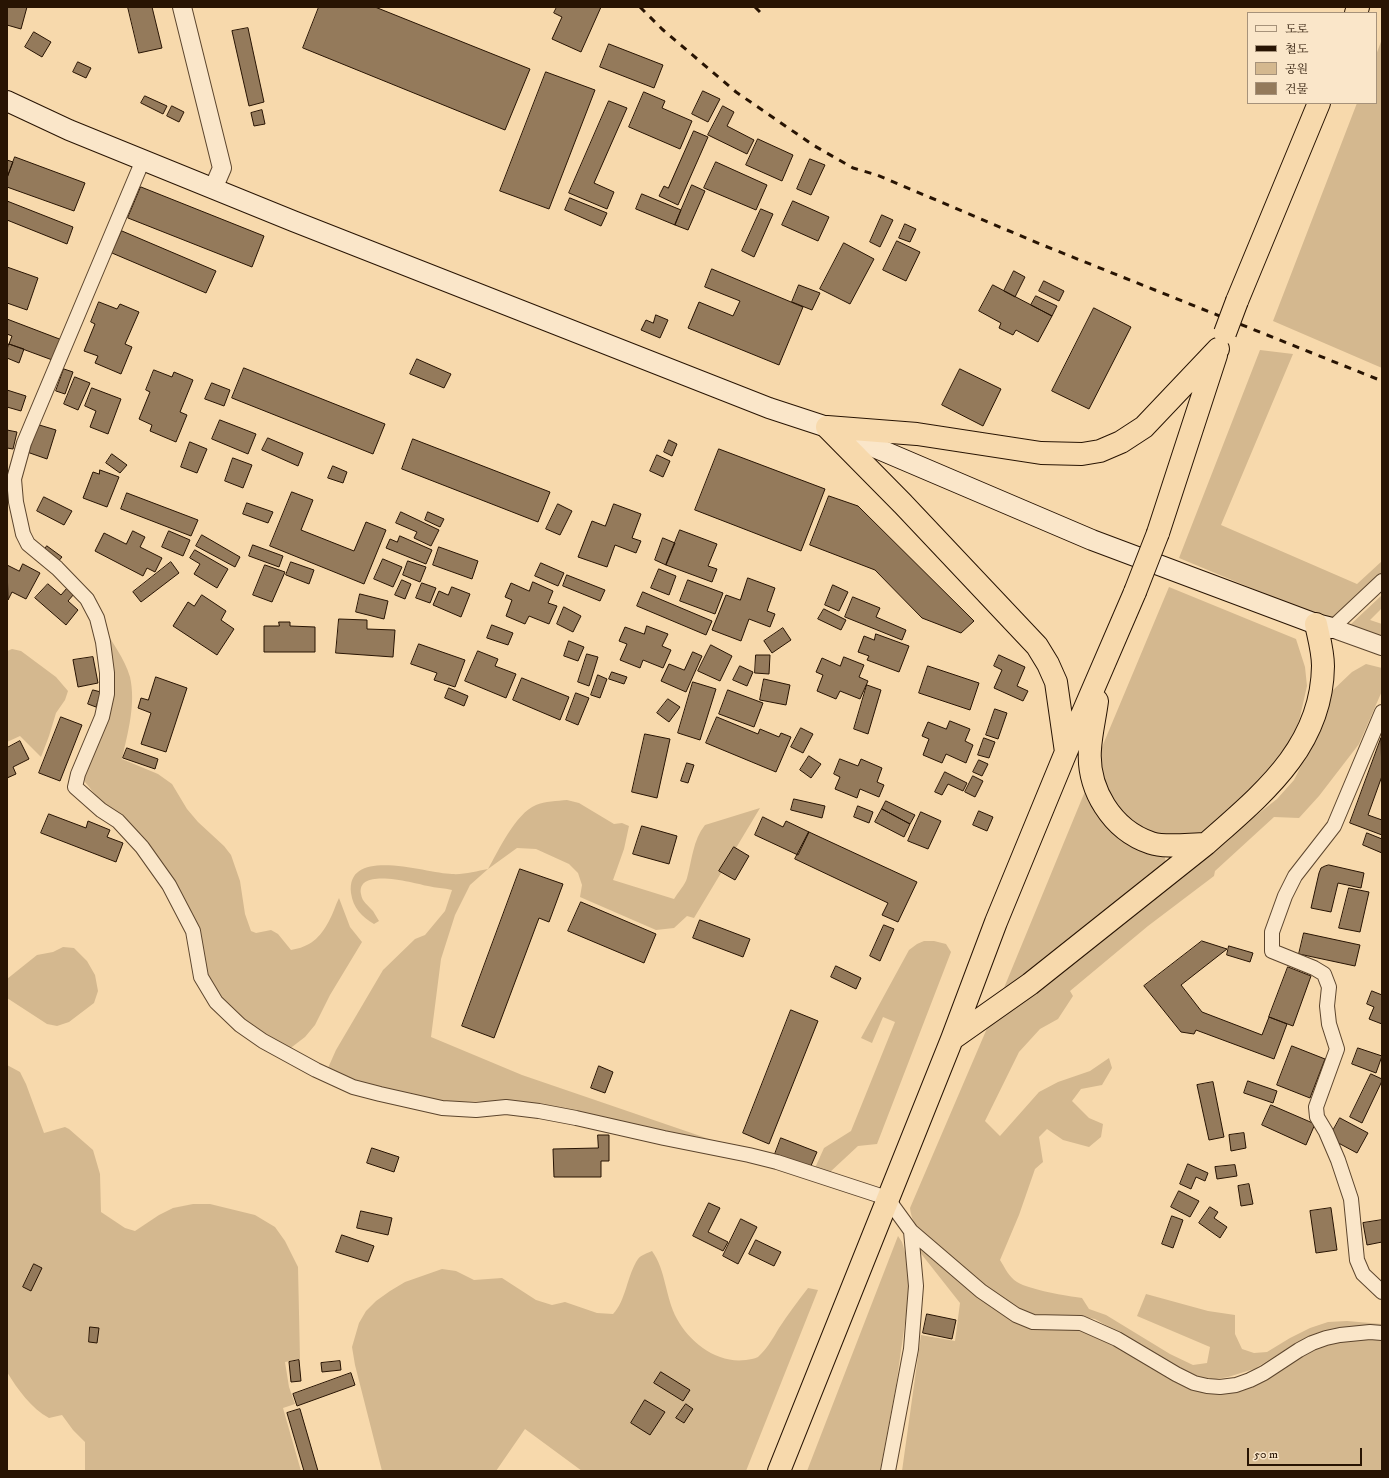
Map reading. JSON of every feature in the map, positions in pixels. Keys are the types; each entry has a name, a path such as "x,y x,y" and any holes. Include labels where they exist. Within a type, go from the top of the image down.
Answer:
{"highway":[{"path":"779,1471 887,1198 952,1039 996,922 1066,752 1136,592 1158,533 1221,341 1319,104"},
{"path":"827,427 918,434 1041,453 1082,454 1100,451 1121,442 1144,427 1221,341"},
{"path":"827,427 903,504 1037,646 1048,664 1056,682 1066,752"},
{"path":"952,1039 1030,984 1206,844 1261,795 1287,766 1304,740 1315,711 1321,688 1323,666 1321,644 1324,626"},
{"path":"1102,670 1090,750 1092,777 1105,808 1126,830 1152,844 1176,846 1206,844"}],"main road":[{"path":"7,101 69,130 293,221 762,405 827,427 1092,540 1324,626"}],"street":[{"path":"182,7 222,168 213,188"},
{"path":"143,160 24,443 14,479 16,502 23,534 28,544 57,568 87,599 97,618 103,642 108,694 102,717 78,774 75,787 101,810 118,821 142,847 169,885 192,931 200,978 216,1002 240,1025 262,1041 316,1070 353,1087 402,1100 442,1108 476,1110 506,1107 576,1118 664,1138 749,1154 887,1198 911,1231 981,1292 1016,1316 1033,1322 1081,1323 1117,1339 1194,1383 1220,1387 1236,1385 1264,1373 1299,1350 1326,1338 1370,1332 1382,1333"},
{"path":"1324,626 1382,581"},
{"path":"1324,626 1382,646"},
{"path":"1382,712 1334,826 1295,876 1274,924 1271,940 1272,951 1314,968 1324,974 1329,987 1327,1006 1329,1024 1337,1049 1316,1108 1317,1117 1326,1132 1338,1160 1351,1199 1357,1260 1363,1274 1382,1292"},
{"path":"888,1471 911,1349 916,1286 911,1231"}],"green space":[{"path":"1382,39 1382,368 1273,321 1357,104 1377,104 1377,52"},
{"path":"1260,350 1293,354 1221,525 1357,584 1382,561 1382,574 1333,620 1316,615 1179,558"},
{"path":"1169,587 1296,639 1305,667 1307,686 1299,721 1281,762 1206,832 1175,840 1141,829 1113,805 1097,759"},
{"path":"1382,595 1382,608 1370,620 1382,624 1382,638 1350,625"},
{"path":"102,625 118,650 128,670 132,687 132,708 122,759 158,774 172,784 187,809 231,855 240,881 245,914 251,931 256,933 271,930 278,934 291,950 304,947 314,941 326,927 339,898 350,927 362,942 330,995 315,1025 305,1037 288,1050 254,1029 226,1005 208,981 195,927 85,782 84,775 109,710"},
{"path":"12,649 21,651 56,677 68,691 65,700 56,713 41,757 20,736 7,742 7,651"},
{"path":"1366,664 1382,668 1382,691 1359,744 1319,796 1299,818 1274,817 1215,871 1214,876 1148,926 1070,991 1073,996 1058,1019 1040,1029 1019,1052 985,1121 1000,1136 1039,1092 1058,1082 1090,1071 1109,1058 1112,1068 1102,1085 1081,1089 1072,1101 1089,1118 1103,1124 1101,1137 1089,1147 1063,1140 1047,1129 1039,1137 1043,1162 1035,1169 1019,1215 1000,1260 1009,1275 1017,1282 1039,1290 1082,1298 1089,1309 1106,1315 1170,1354 1193,1365 1207,1363 1210,1347 1137,1316 1146,1294 1208,1311 1235,1315 1235,1334 1242,1349 1254,1353 1267,1352 1310,1328 1328,1322 1347,1321 1382,1324 1382,1329 1363,1328 1332,1330 1315,1334 1254,1369 1228,1377 1203,1379 1187,1372 1095,1319 1039,1316 1019,1310 1008,1304 977,1282 924,1236 911,1215 910,1208 988,1026 1277,799 1294,780 1305,758 1332,691 1352,672"},
{"path":"1088,784 1164,853 1167,868 999,1000"},
{"path":"567,800 579,803 614,824 622,823 629,826 624,849 613,880 674,899 686,881 695,844 705,825 760,808 694,918 687,916 674,928 656,930 580,897 582,885 578,873 569,864 536,849 517,848 488,869 508,833 521,816 536,805 551,801"},
{"path":"374,866 408,867 456,874 488,869 470,885 455,915 441,959 431,1037 522,1075 712,1140 572,1112 504,1101 451,1102 428,1099 349,1080 328,1068 336,1050 383,970 415,939 425,935 445,911 452,890 401,880 377,879 368,881 362,886 361,894 364,901 379,921 374,924 362,915 356,908 351,893 353,878 361,870"},
{"path":"924,941 934,941 946,944 951,952 877,1144 858,1146 829,1173 815,1168 824,1148 851,1131 895,1022 883,1017 872,1043 861,1038 909,950"},
{"path":"63,947 74,948 87,961 95,975 98,991 94,1003 69,1022 57,1026 47,1024 7,998 7,979 37,955 53,952"},
{"path":"7,1065 20,1072 44,1133 65,1127 93,1150 100,1174 101,1212 125,1228 135,1231 159,1215 173,1208 193,1204 210,1204 255,1215 275,1227 285,1241 298,1267 300,1359 285,1362 289,1387 295,1404 283,1408 301,1471 85,1471 85,1442 73,1430 62,1415 49,1418 36,1409 25,1398 7,1372"},
{"path":"898,1236 902,1242 907,1259 910,1287 896,1386 880,1471 807,1471"},
{"path":"921,1249 991,1305 1080,1328 1206,1391 1313,1347 1361,1337 1382,1340 1382,1471 902,1471 921,1335 955,1341 960,1303 919,1251"},
{"path":"652,1251 657,1258 663,1275 673,1311 683,1328 697,1344 725,1359 746,1360 758,1357 767,1347 808,1288 818,1290 746,1471 582,1471 525,1429 496,1471 382,1471 355,1365 352,1347 359,1323 366,1311 376,1301 405,1282 442,1269 456,1271 474,1280 502,1278 536,1300 552,1305 565,1302 597,1313 613,1314 624,1295 634,1265 643,1255"}],"building":[{"path":"7,7 27,7 21,29 7,25"},
{"path":"128,7 152,7 162,48 139,53"},
{"path":"319,7 375,7 530,69 505,130 303,48"},
{"path":"557,7 601,7 581,52 552,39 562,17 554,13"},
{"path":"248,28 264,102 249,106 232,31"},
{"path":"34,32 51,42 42,57 25,47"},
{"path":"609,44 663,65 654,88 600,67"},
{"path":"78,62 91,68 86,78 73,72"},
{"path":"546,72 595,90 549,209 500,191"},
{"path":"703,91 720,99 708,122 692,114"},
{"path":"644,92 665,101 662,108 692,121 680,149 629,127"},
{"path":"145,96 167,106 163,114 141,103"},
{"path":"609,101 627,108 594,183 614,192 607,209 569,193"},
{"path":"172,106 184,112 179,122 167,116"},
{"path":"723,106 734,112 727,126 754,140 747,154 708,135"},
{"path":"262,110 265,124 254,126 251,113"},
{"path":"694,131 708,137 678,205 659,196 664,186 668,188"},
{"path":"758,139 793,155 782,181 746,165"},
{"path":"15,157 85,183 74,211 7,187 7,178"},
{"path":"810,159 825,165 811,195 797,189"},
{"path":"7,160 13,162 7,178"},
{"path":"716,162 767,185 756,210 704,188"},
{"path":"692,185 705,191 688,230 675,225"},
{"path":"141,187 264,236 252,267 128,218"},
{"path":"642,194 681,210 675,225 636,209"},
{"path":"570,198 607,213 601,226 565,210"},
{"path":"7,201 73,227 67,244 7,220"},
{"path":"793,201 829,217 818,241 782,225"},
{"path":"761,209 773,214 754,257 742,251"},
{"path":"882,215 893,220 880,247 870,242"},
{"path":"905,224 916,229 910,242 899,238"},
{"path":"122,231 216,271 206,293 112,253"},
{"path":"897,241 920,252 906,281 883,270"},
{"path":"844,243 874,259 850,304 820,289"},
{"path":"7,267 38,278 27,310 7,303"},
{"path":"712,269 803,307 779,365 688,328 699,302 733,316 740,301 705,287"},
{"path":"1014,271 1025,277 1015,297 1004,291"},
{"path":"1044,281 1064,291 1059,301 1039,291"},
{"path":"799,285 820,293 812,310 792,302"},
{"path":"993,285 1052,316 1038,342 1016,330 1013,335 999,328 1001,323 979,311"},
{"path":"1036,296 1057,306 1052,316 1031,305"},
{"path":"99,302 117,309 120,304 139,312 125,344 132,347 121,374 95,363 98,356 84,351 95,324 91,322"},
{"path":"1094,308 1131,327 1089,409 1052,391"},
{"path":"656,315 668,320 660,338 641,330 646,320 653,323"},
{"path":"7,319 62,340 55,361 9,344 12,336 7,334"},
{"path":"9,344 24,349 19,363 7,358"},
{"path":"417,359 451,374 444,388 410,374"},
{"path":"244,368 385,424 373,454 232,398"},
{"path":"64,369 73,372 65,394 56,391"},
{"path":"960,369 1001,389 983,426 942,405"},
{"path":"154,370 172,377 174,372 193,380 180,412 187,415 176,442 150,431 152,425 139,419 150,392 146,390"},
{"path":"75,377 90,383 78,410 64,404"},
{"path":"212,383 230,390 224,406 205,399"},
{"path":"92,388 121,399 108,434 90,427 96,411 85,406"},
{"path":"7,390 26,396 21,411 7,407"},
{"path":"220,420 256,434 248,454 212,439"},
{"path":"36,424 56,430 47,459 27,452"},
{"path":"7,430 17,432 13,449 7,448"},
{"path":"268,438 303,453 298,466 262,450"},
{"path":"413,439 550,492 538,522 402,469"},
{"path":"669,440 677,444 672,456 664,452"},
{"path":"190,442 207,449 197,473 181,467"},
{"path":"719,449 825,489 801,551 695,510"},
{"path":"112,454 127,465 120,473 106,463"},
{"path":"657,455 670,461 663,477 650,471"},
{"path":"233,458 252,465 243,488 225,481"},
{"path":"333,466 347,472 343,483 328,478"},
{"path":"100,470 119,477 107,507 83,498 93,472 99,474"},
{"path":"292,492 313,500 301,530 354,551 366,522 386,530 364,584 270,546"},
{"path":"127,493 198,520 191,536 121,509"},
{"path":"829,496 858,506 974,621 961,633 922,618 875,570 810,545"},
{"path":"44,497 72,511 64,525 37,511"},
{"path":"247,503 273,512 268,523 243,514"},
{"path":"558,504 572,511 560,535 546,529"},
{"path":"614,504 641,514 632,538 641,541 636,553 615,545 607,567 578,557 592,521 605,526"},
{"path":"401,512 439,530 431,546 414,538 417,532 396,523"},
{"path":"428,512 444,519 440,527 425,520"},
{"path":"680,530 717,544 708,566 717,569 712,582 666,565"},
{"path":"133,531 145,537 140,547 162,558 155,572 147,568 143,576 95,551 104,533 126,544"},
{"path":"169,531 190,540 183,556 162,547"},
{"path":"202,535 240,557 235,567 196,546"},
{"path":"400,536 432,550 426,564 386,548 390,539 397,542"},
{"path":"663,538 675,543 666,565 655,560"},
{"path":"253,545 283,556 279,567 249,556"},
{"path":"47,546 62,557 56,564 42,554"},
{"path":"439,547 478,561 472,579 433,565"},
{"path":"195,550 228,569 217,588 194,574 200,564 190,558"},
{"path":"383,559 402,567 393,587 374,579"},
{"path":"408,561 426,567 420,582 403,575"},
{"path":"171,562 179,573 141,602 133,592"},
{"path":"291,562 314,570 309,584 286,575"},
{"path":"541,563 564,573 558,586 535,576"},
{"path":"23,564 40,573 26,599 12,592 8,600 7,565 19,571"},
{"path":"265,565 285,572 272,602 253,595"},
{"path":"659,569 676,576 669,595 651,588"},
{"path":"567,575 605,590 600,601 563,586"},
{"path":"748,578 775,588 767,611 775,614 770,627 749,619 741,641 712,630 726,595 740,600"},
{"path":"402,580 411,584 405,599 395,595"},
{"path":"688,580 723,593 715,614 680,601"},
{"path":"533,582 553,591 548,603 557,606 549,624 529,616 525,624 506,616 512,600 505,597 511,583 529,591"},
{"path":"422,583 436,588 430,603 416,598"},
{"path":"48,584 61,595 67,588 74,594 68,601 78,610 66,625 35,598"},
{"path":"833,585 848,592 839,611 825,605"},
{"path":"452,587 470,594 461,617 433,605 439,591 448,595"},
{"path":"643,592 712,621 706,635 637,606"},
{"path":"360,594 388,601 384,619 356,612"},
{"path":"202,595 226,611 221,620 234,629 217,655 173,626 188,602 194,606"},
{"path":"853,597 880,608 876,617 906,630 902,640 845,617"},
{"path":"564,607 581,616 573,632 557,624"},
{"path":"824,609 846,620 841,630 818,619"},
{"path":"339,619 367,620 367,629 395,630 393,657 336,653"},
{"path":"279,622 290,622 290,626 315,627 315,652 264,652 264,626 279,626"},
{"path":"492,625 513,633 508,645 487,638"},
{"path":"647,626 668,634 662,646 671,650 663,668 643,660 640,668 620,660 627,644 619,641 625,627 644,634"},
{"path":"783,628 791,640 772,653 764,641"},
{"path":"876,634 909,646 899,672 867,660 869,656 858,652 864,636 874,640"},
{"path":"569,641 584,647 578,661 564,656"},
{"path":"419,644 465,660 455,687 434,680 437,673 411,664"},
{"path":"711,645 732,656 720,681 698,671"},
{"path":"478,651 498,659 495,666 516,674 506,698 465,681"},
{"path":"693,652 702,656 686,692 661,681 669,664 684,670"},
{"path":"587,654 598,657 589,686 578,682"},
{"path":"756,655 770,655 769,674 755,673"},
{"path":"999,655 1025,667 1017,686 1028,691 1023,701 994,688 1002,670 994,666"},
{"path":"93,657 98,683 78,687 73,660"},
{"path":"844,657 864,665 859,677 868,681 860,699 840,691 836,699 817,691 823,675 816,672 822,658 840,666"},
{"path":"740,666 753,672 747,686 733,680"},
{"path":"928,666 979,683 970,710 919,693"},
{"path":"612,672 627,677 624,684 609,679"},
{"path":"598,675 607,679 600,698 591,695"},
{"path":"156,677 187,688 166,752 141,744 151,713 138,708 141,698 148,700"},
{"path":"522,678 569,697 560,720 513,700"},
{"path":"764,679 790,685 786,705 760,700"},
{"path":"693,682 716,689 700,740 678,733"},
{"path":"867,685 881,690 868,734 854,729"},
{"path":"449,688 468,696 464,706 445,698"},
{"path":"93,690 101,692 96,707 88,704"},
{"path":"728,690 763,703 754,727 719,714"},
{"path":"576,693 589,698 578,725 566,720"},
{"path":"668,699 680,707 669,722 657,713"},
{"path":"995,709 1007,713 998,739 986,735"},
{"path":"61,717 82,725 60,781 39,773"},
{"path":"717,717 758,734 760,729 779,737 781,733 791,737 776,772 706,743"},
{"path":"950,721 970,729 965,741 973,745 966,763 946,754 942,763 923,755 929,739 922,736 928,722 946,729"},
{"path":"801,728 813,734 803,753 791,747"},
{"path":"645,734 670,739 657,798 632,792"},
{"path":"984,738 995,742 989,758 978,755"},
{"path":"1381,738 1382,776 1368,815 1382,820 1382,835 1350,823"},
{"path":"20,741 29,759 13,767 16,774 7,778 7,748"},
{"path":"127,748 158,759 155,769 123,758"},
{"path":"809,756 821,764 811,778 800,770"},
{"path":"840,759 858,766 861,759 882,768 877,782 884,785 879,797 860,789 857,798 835,789 840,777 834,774"},
{"path":"979,760 988,764 982,776 973,772"},
{"path":"687,763 694,765 688,783 681,781"},
{"path":"945,772 967,783 963,791 948,784 942,795 935,792"},
{"path":"973,776 983,781 975,797 965,792"},
{"path":"794,799 825,806 822,818 791,810"},
{"path":"886,801 915,815 910,824 882,809"},
{"path":"858,806 873,812 869,823 854,817"},
{"path":"882,809 910,824 904,837 875,822"},
{"path":"979,811 993,817 987,831 973,825"},
{"path":"921,812 941,821 928,849 908,841"},
{"path":"49,814 86,828 88,821 110,830 107,837 123,843 116,862 41,833"},
{"path":"763,817 783,827 786,821 809,832 798,855 755,835"},
{"path":"642,826 677,836 669,864 633,854"},
{"path":"809,832 917,882 898,922 882,915 888,903 795,859"},
{"path":"1367,833 1382,839 1382,853 1363,845"},
{"path":"734,847 749,856 735,880 719,871"},
{"path":"1329,865 1364,873 1361,888 1338,883 1331,912 1311,908 1321,868"},
{"path":"520,869 563,884 549,922 539,918 494,1038 462,1026"},
{"path":"1349,888 1369,892 1360,932 1339,928"},
{"path":"581,902 656,934 644,963 568,931"},
{"path":"700,920 750,939 743,957 693,938"},
{"path":"884,925 894,929 880,961 870,956"},
{"path":"1304,933 1360,945 1355,966 1299,954"},
{"path":"1202,941 1227,949 1181,985 1202,1012 1262,1035 1269,1017 1287,1024 1274,1059 1196,1030 1194,1034 1181,1032 1144,986"},
{"path":"1229,946 1253,953 1250,962 1227,955"},
{"path":"836,966 861,978 856,989 831,977"},
{"path":"1288,967 1311,976 1293,1026 1269,1017"},
{"path":"1372,991 1382,995 1382,1024 1369,1019 1374,1007 1367,1004"},
{"path":"791,1010 818,1021 769,1144 743,1133"},
{"path":"1292,1046 1325,1059 1310,1098 1277,1085"},
{"path":"1358,1048 1382,1056 1376,1073 1352,1064"},
{"path":"599,1066 613,1072 605,1093 591,1088"},
{"path":"1371,1074 1382,1079 1382,1081 1362,1123 1350,1117"},
{"path":"1248,1081 1277,1091 1273,1103 1244,1093"},
{"path":"1213,1082 1224,1137 1209,1140 1197,1085"},
{"path":"1271,1105 1315,1124 1306,1145 1262,1125"},
{"path":"1340,1118 1368,1133 1357,1153 1329,1138"},
{"path":"1244,1133 1246,1148 1231,1151 1229,1135"},
{"path":"598,1135 609,1135 609,1161 601,1161 601,1177 554,1177 553,1149 598,1148"},
{"path":"781,1138 817,1152 810,1168 775,1154"},
{"path":"372,1148 399,1157 394,1172 367,1163"},
{"path":"1188,1164 1208,1173 1205,1181 1196,1177 1191,1189 1180,1184"},
{"path":"1235,1165 1237,1176 1217,1179 1215,1167"},
{"path":"1249,1184 1253,1204 1241,1206 1238,1186"},
{"path":"1179,1191 1199,1201 1190,1217 1171,1207"},
{"path":"709,1203 720,1208 708,1232 728,1242 723,1251 693,1236"},
{"path":"1210,1207 1218,1212 1214,1218 1227,1227 1220,1238 1199,1223"},
{"path":"1331,1208 1337,1250 1316,1253 1310,1211"},
{"path":"361,1211 392,1218 388,1235 357,1228"},
{"path":"1172,1216 1183,1220 1173,1248 1162,1244"},
{"path":"741,1219 757,1227 738,1264 723,1256"},
{"path":"1382,1220 1382,1242 1367,1245 1363,1223"},
{"path":"342,1235 374,1246 368,1262 336,1252"},
{"path":"756,1240 781,1252 774,1266 749,1254"},
{"path":"34,1264 42,1268 31,1291 23,1287"},
{"path":"927,1314 956,1320 952,1339 923,1333"},
{"path":"90,1327 99,1328 97,1343 89,1342"},
{"path":"299,1360 301,1381 291,1382 289,1362"},
{"path":"340,1361 341,1370 322,1372 321,1363"},
{"path":"661,1372 690,1390 683,1401 654,1383"},
{"path":"351,1373 355,1385 297,1406 293,1394"},
{"path":"645,1400 665,1412 650,1435 631,1423"},
{"path":"686,1404 693,1409 684,1423 676,1418"},
{"path":"300,1409 318,1471 304,1471 287,1413"}],"railway":[{"path":"640,7 662,29 736,92 813,145 853,168 877,175 1040,244 1382,381"},
{"path":"755,7 761,13"}]}
